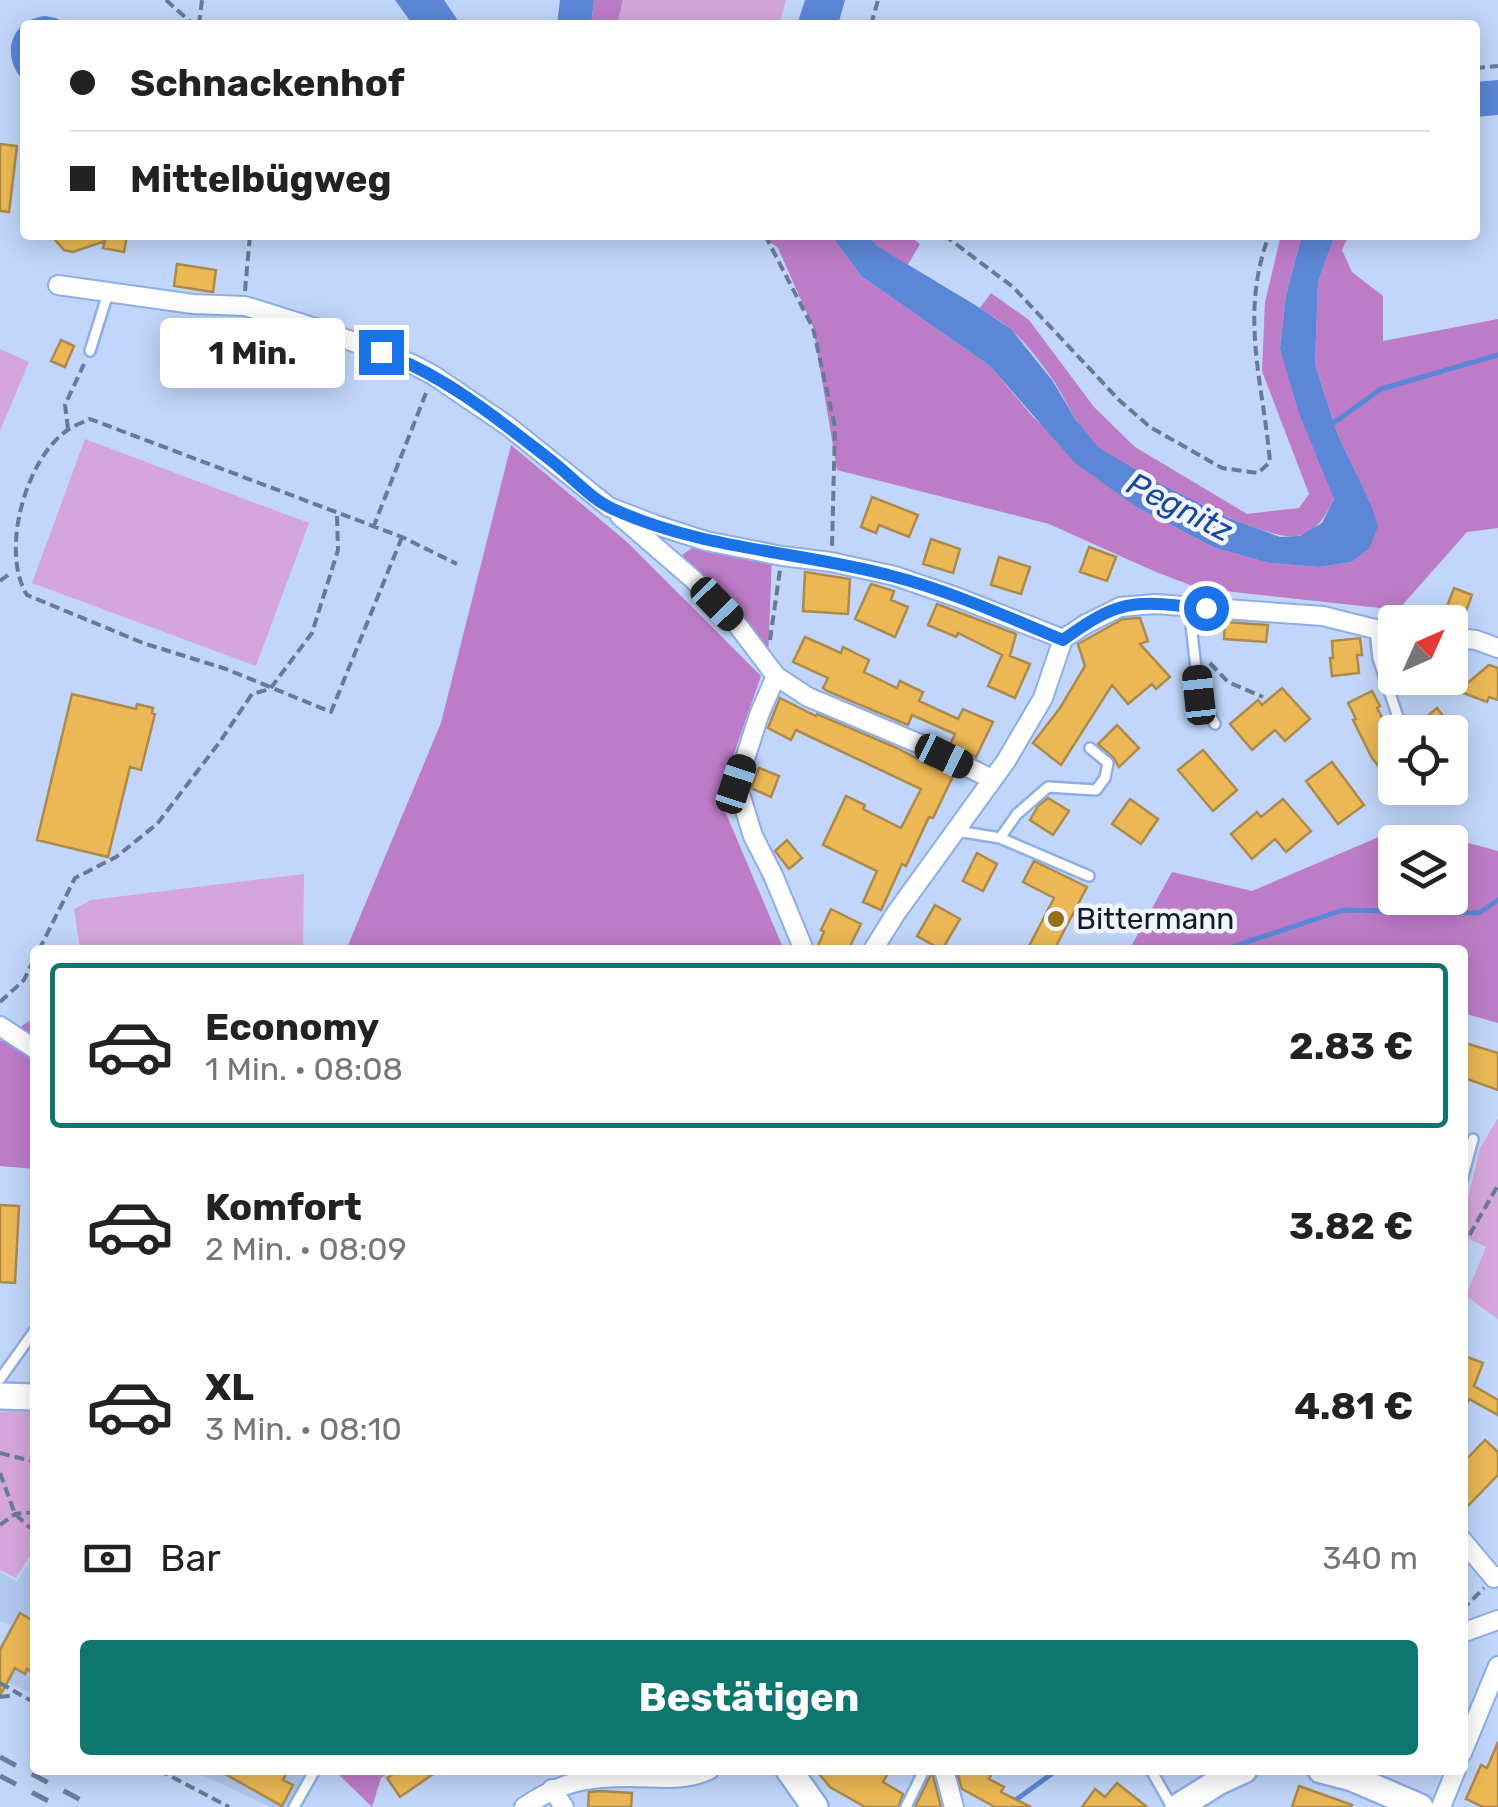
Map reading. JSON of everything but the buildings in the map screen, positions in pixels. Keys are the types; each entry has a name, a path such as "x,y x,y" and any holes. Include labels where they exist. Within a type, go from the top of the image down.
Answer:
{"main road":[{"path":"0,1396 30,1397"},
{"path":"793,1775 815,1807"},
{"path":"1175,1807 1230,1775"},
{"path":"1340,1775 1420,1807"}],"street":[{"path":"58,285 193,304 244,306 338,336 433,375 508,426 609,507 694,580 739,627 772,670 808,697 920,744 992,780"},
{"path":"609,507 706,541 895,576 1063,640"},
{"path":"876,945 1006,761 1043,698 1063,640 1086,624 1120,607 1155,604 1323,616 1378,629"},
{"path":"1468,639 1498,648"},
{"path":"772,670 736,784 753,836 802,945"},
{"path":"0,1026 30,1046"},
{"path":"1468,1547 1496,1577"},
{"path":"1468,1631 1498,1620"},
{"path":"1468,1738 1498,1666"},
{"path":"524,1807 552,1788 572,1782 698,1775"},
{"path":"945,1775 954,1807"},
{"path":"1441,1807 1454,1775"},
{"path":"552,1788 564,1807"}],"lane":[{"path":"90,351 108,293"},
{"path":"1189,608 1199,695 1214,724"},
{"path":"1375,629 1378,658 1398,715"},
{"path":"1000,838 1017,814 1048,788 1096,790 1108,763 1090,748"},
{"path":"957,831 1000,838 1089,876"},
{"path":"1468,1158 1473,1139"},
{"path":"0,1380 30,1337"},
{"path":"294,1807 312,1775"},
{"path":"906,1807 922,1775"},
{"path":"1155,1775 1175,1807"}],"path":[{"path":"166,0 190,20"},
{"path":"244,306 250,240"},
{"path":"768,240 812,328 835,427 832,562"},
{"path":"951,240 1014,287 1119,400 1150,427 1222,468 1258,473 1270,462 1256,364 1253,304 1268,240"},
{"path":"68,429 65,405 90,351"},
{"path":"373,528 433,375"},
{"path":"402,538 331,712 27,596 13,571 11,537 24,486 42,457 68,429 90,419 402,538 457,564"},
{"path":"42,945 75,878 116,857 157,824 252,694 270,689 312,633 338,550 336,514"},
{"path":"772,670 782,556"},
{"path":"0,581 13,571"},
{"path":"1208,660 1228,682 1263,697"},
{"path":"0,1002 24,980 30,968"},
{"path":"1468,1238 1498,1186"},
{"path":"0,1453 30,1461"},
{"path":"0,1474 15,1514 30,1528"},
{"path":"0,1525 15,1514 30,1512"},
{"path":"1468,1604 1496,1577"},
{"path":"0,1684 30,1700"},
{"path":"0,1696 18,1694"},
{"path":"168,1775 228,1807"}],"shaded area":[{"path":"594,0 623,0 618,20 592,20"},
{"path":"623,0 786,0 780,20 618,20"},
{"path":"768,240 835,240 861,276 990,366 1033,417 1138,508 1215,548 1269,563 1319,567 1352,562 1369,549 1370,502 1337,433 1315,364 1318,282 1333,240 1347,240 1342,250 1352,272 1383,296 1383,341 1498,319 1498,528 1467,532 1402,605 1378,608 1198,588 1049,524 837,470 813,327 778,248"},
{"path":"871,240 915,240 920,244 907,266"},
{"path":"1280,240 1301,240 1286,295 1280,349 1334,499 1316,527 1298,536 1258,529 1228,517 1164,487 1098,447 1029,348 980,308 991,293 1029,320 1094,407 1135,447 1247,514 1299,508 1309,494 1262,371 1265,302"},
{"path":"0,349 29,362 0,431"},
{"path":"85,439 309,523 256,666 32,583"},
{"path":"511,445 627,542 761,676 719,797 782,945 348,945 441,723"},
{"path":"703,540 772,554 768,660 682,555"},
{"path":"1378,837 1378,915 1468,915 1468,843 1498,851 1498,1023 1468,1014 1468,945 1132,945 1172,872 1252,891"},
{"path":"304,874 303,945 79,945 74,909 91,900"},
{"path":"30,1020 30,1169 0,1166 0,1041"},
{"path":"1498,1118 1498,1319 1468,1297 1486,1247 1468,1238 1468,1199 1480,1148"},
{"path":"30,1411 30,1556 16,1578 0,1570 0,1412"},
{"path":"30,1560 30,1693 0,1679 0,1646 11,1625 0,1622 0,1572 17,1581"},
{"path":"203,1775 309,1775 291,1807 270,1807"},
{"path":"339,1775 386,1775 372,1807"}],"water":[{"path":"395,0 444,0 458,20 409,20"},
{"path":"560,0 594,0 592,20 558,20"},
{"path":"805,0 845,0 839,20 799,20"},
{"path":"45,16 59,20 31,20"},
{"path":"20,28 20,76 11,52"},
{"path":"1498,80 1498,115 1480,117 1480,82"},
{"name":"Pegnitz","path":"835,240 872,240 1011,329 1098,447 1156,482 1229,518 1280,537 1300,536 1322,523 1334,499 1299,413 1280,349 1286,295 1301,240 1333,240 1318,282 1315,364 1337,433 1378,526 1369,549 1352,562 1319,567 1269,563 1215,548 1138,508 1075,463 990,366 861,276"}],"waterway":[{"path":"1332,424 1381,389 1498,355"},
{"path":"1238,945 1343,910 1479,913 1498,900"},
{"path":"1006,1807 1050,1775"}],"railway":[{"path":"0,1757 30,1773"},
{"path":"34,1775 94,1807"},
{"path":"0,1776 60,1807"}],"place":[{"name":"Bittermann","path":"1056,919"}],"route":[{"path":"381,352 433,375 508,426 609,507 706,541 895,576 1063,640 1120,607 1155,604 1206,608"}]}
